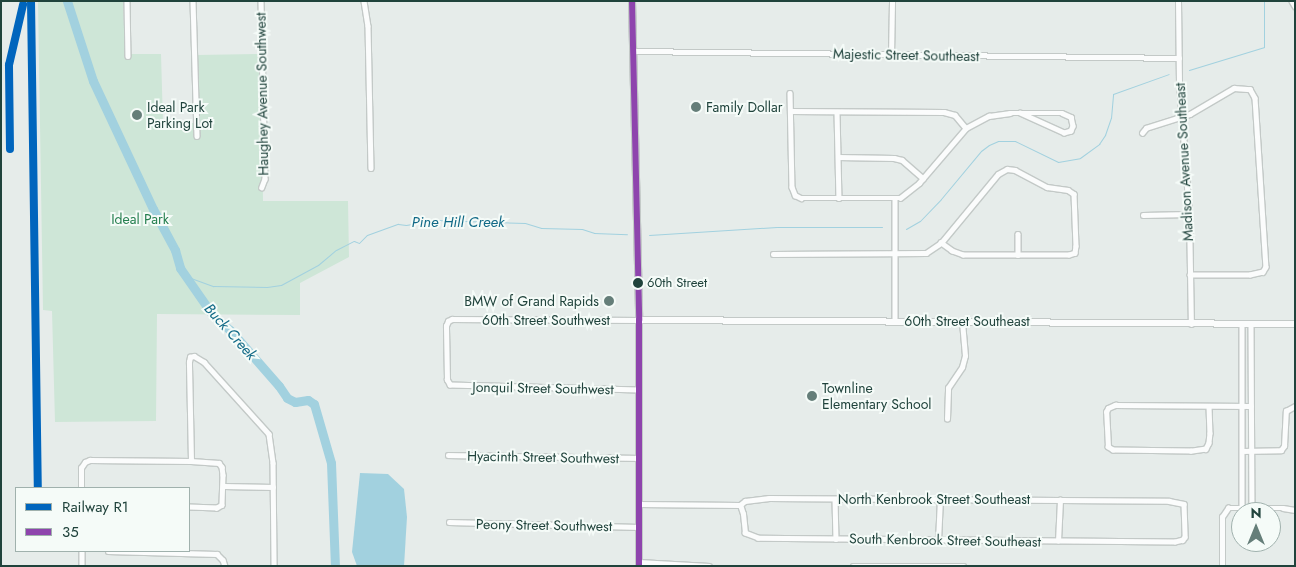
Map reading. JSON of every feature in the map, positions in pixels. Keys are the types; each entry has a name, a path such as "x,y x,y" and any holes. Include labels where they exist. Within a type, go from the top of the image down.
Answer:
{"main road":[{"path":"632,1 640,320 639,564"},
{"name":"60th Street Southeast","path":"640,320 1295,324"}],"street":[{"path":"127,1 128,56"},
{"path":"193,1 196,136"},
{"name":"Haughey Avenue Southwest","path":"261,1 264,179 262,187"},
{"path":"364,1 368,26 371,168"},
{"path":"891,55 892,1"},
{"name":"Madison Avenue Southeast","path":"1178,1 1182,118 1189,214 1191,324"},
{"name":"Majestic Street Southeast","path":"633,51 1179,58"},
{"path":"1142,133 1146,128 1182,118 1201,109 1228,90 1239,87 1250,89 1257,106 1266,267 1263,272 1250,275 1190,275"},
{"path":"790,93 792,187 795,195 801,198 894,199 912,189 966,128 989,116 1020,114 1062,113 1071,117 1073,126 1071,131 1064,133 1020,114"},
{"path":"790,111 944,112 955,115 966,128"},
{"path":"837,112 839,198"},
{"path":"838,157 894,158 902,160 923,178"},
{"path":"773,254 926,253 941,242 998,174 1007,169 1015,170 1046,186 1072,191 1074,194 1076,204 1075,253 1069,255 963,255 952,252 941,242"},
{"path":"894,199 895,321"},
{"path":"1143,215 1189,214"},
{"path":"1018,234 1018,255"},
{"name":"60th Street Southwest","path":"448,384 446,326 448,321 452,319 640,320"},
{"path":"947,419 948,388 962,368 965,356 962,322"},
{"path":"1242,324 1242,502"},
{"path":"1251,324 1252,502"},
{"path":"191,461 189,362 191,356 202,360 269,434 272,441 274,566"},
{"name":"Jonquil Street Southwest","path":"448,384 639,390"},
{"path":"1209,406 1210,433 1209,443 1206,448 1191,451 1113,450 1108,447 1106,418 1108,408 1115,405 1251,406"},
{"path":"1242,451 1273,451 1284,448 1285,414 1288,409 1295,406"},
{"name":"Hyacinth Street Southwest","path":"448,455 639,458"},
{"path":"81,487 81,471 85,462 100,459 219,463 222,467 224,486 222,505 218,508 190,507"},
{"path":"224,486 273,487"},
{"path":"835,498 836,539"},
{"name":"North Kenbrook Street Southeast","path":"639,504 740,506 755,499 835,498 1169,501 1183,503 1185,508 1185,537 1183,540 1175,542"},
{"path":"938,541 940,500"},
{"path":"1058,541 1060,500"},
{"name":"South Kenbrook Street Southeast","path":"740,506 745,533 751,537 938,541 1175,542"},
{"path":"1222,566 1222,517 1225,511 1231,508"},
{"path":"1281,509 1295,510"},
{"name":"Peony Street Southwest","path":"449,522 639,527"},
{"path":"82,552 82,566"},
{"path":"144,552 217,554 223,560 225,566"},
{"path":"639,564 697,563 709,566"},
{"path":"853,566 964,566"}],"green space":[{"name":"Ideal Park","path":"38,1 123,1 125,54 161,54 163,123 198,123 197,55 261,54 263,201 348,201 349,257 300,283 300,315 157,314 156,421 55,422 52,311 43,310"}],"water":[{"path":"360,473 388,474 404,489 407,517 404,566 357,566 352,552"}],"waterway":[{"name":"Buck Creek","path":"67,1 93,81 153,209 175,250 180,268 212,314 230,330 279,386 287,398 295,402 308,400 314,404 331,463 335,566"},
{"path":"1189,70 1264,47 1264,1"},
{"name":"Pine Hill Creek","path":"906,229 920,221 981,151 989,145 998,141 1015,141 1058,162 1080,158 1099,144 1105,135 1111,118 1113,94 1169,74"},
{"name":"Pine Hill Creek","path":"188,277 213,286 267,287 281,285 318,265 336,250 354,241 359,243 367,235 398,224 406,225 435,220 525,223 541,228 582,229 594,233 627,234"},
{"name":"Pine Hill Creek","path":"649,235 777,227 882,227"}],"rail line":[{"name":"R1","path":"31,1 38,487"},
{"name":"R1","path":"10,149 9,65 23,5"}],"transit line":[{"name":"35","path":"632,1 639,320 639,566"}],"place":[{"name":"Family Dollar","path":"696,107"},
{"name":"Ideal Park Parking Lot","path":"137,115"},
{"name":"60th Street","path":"638,283"},
{"name":"BMW of Grand Rapids","path":"609,301"},
{"name":"Townline Elementary School","path":"812,396"}]}
